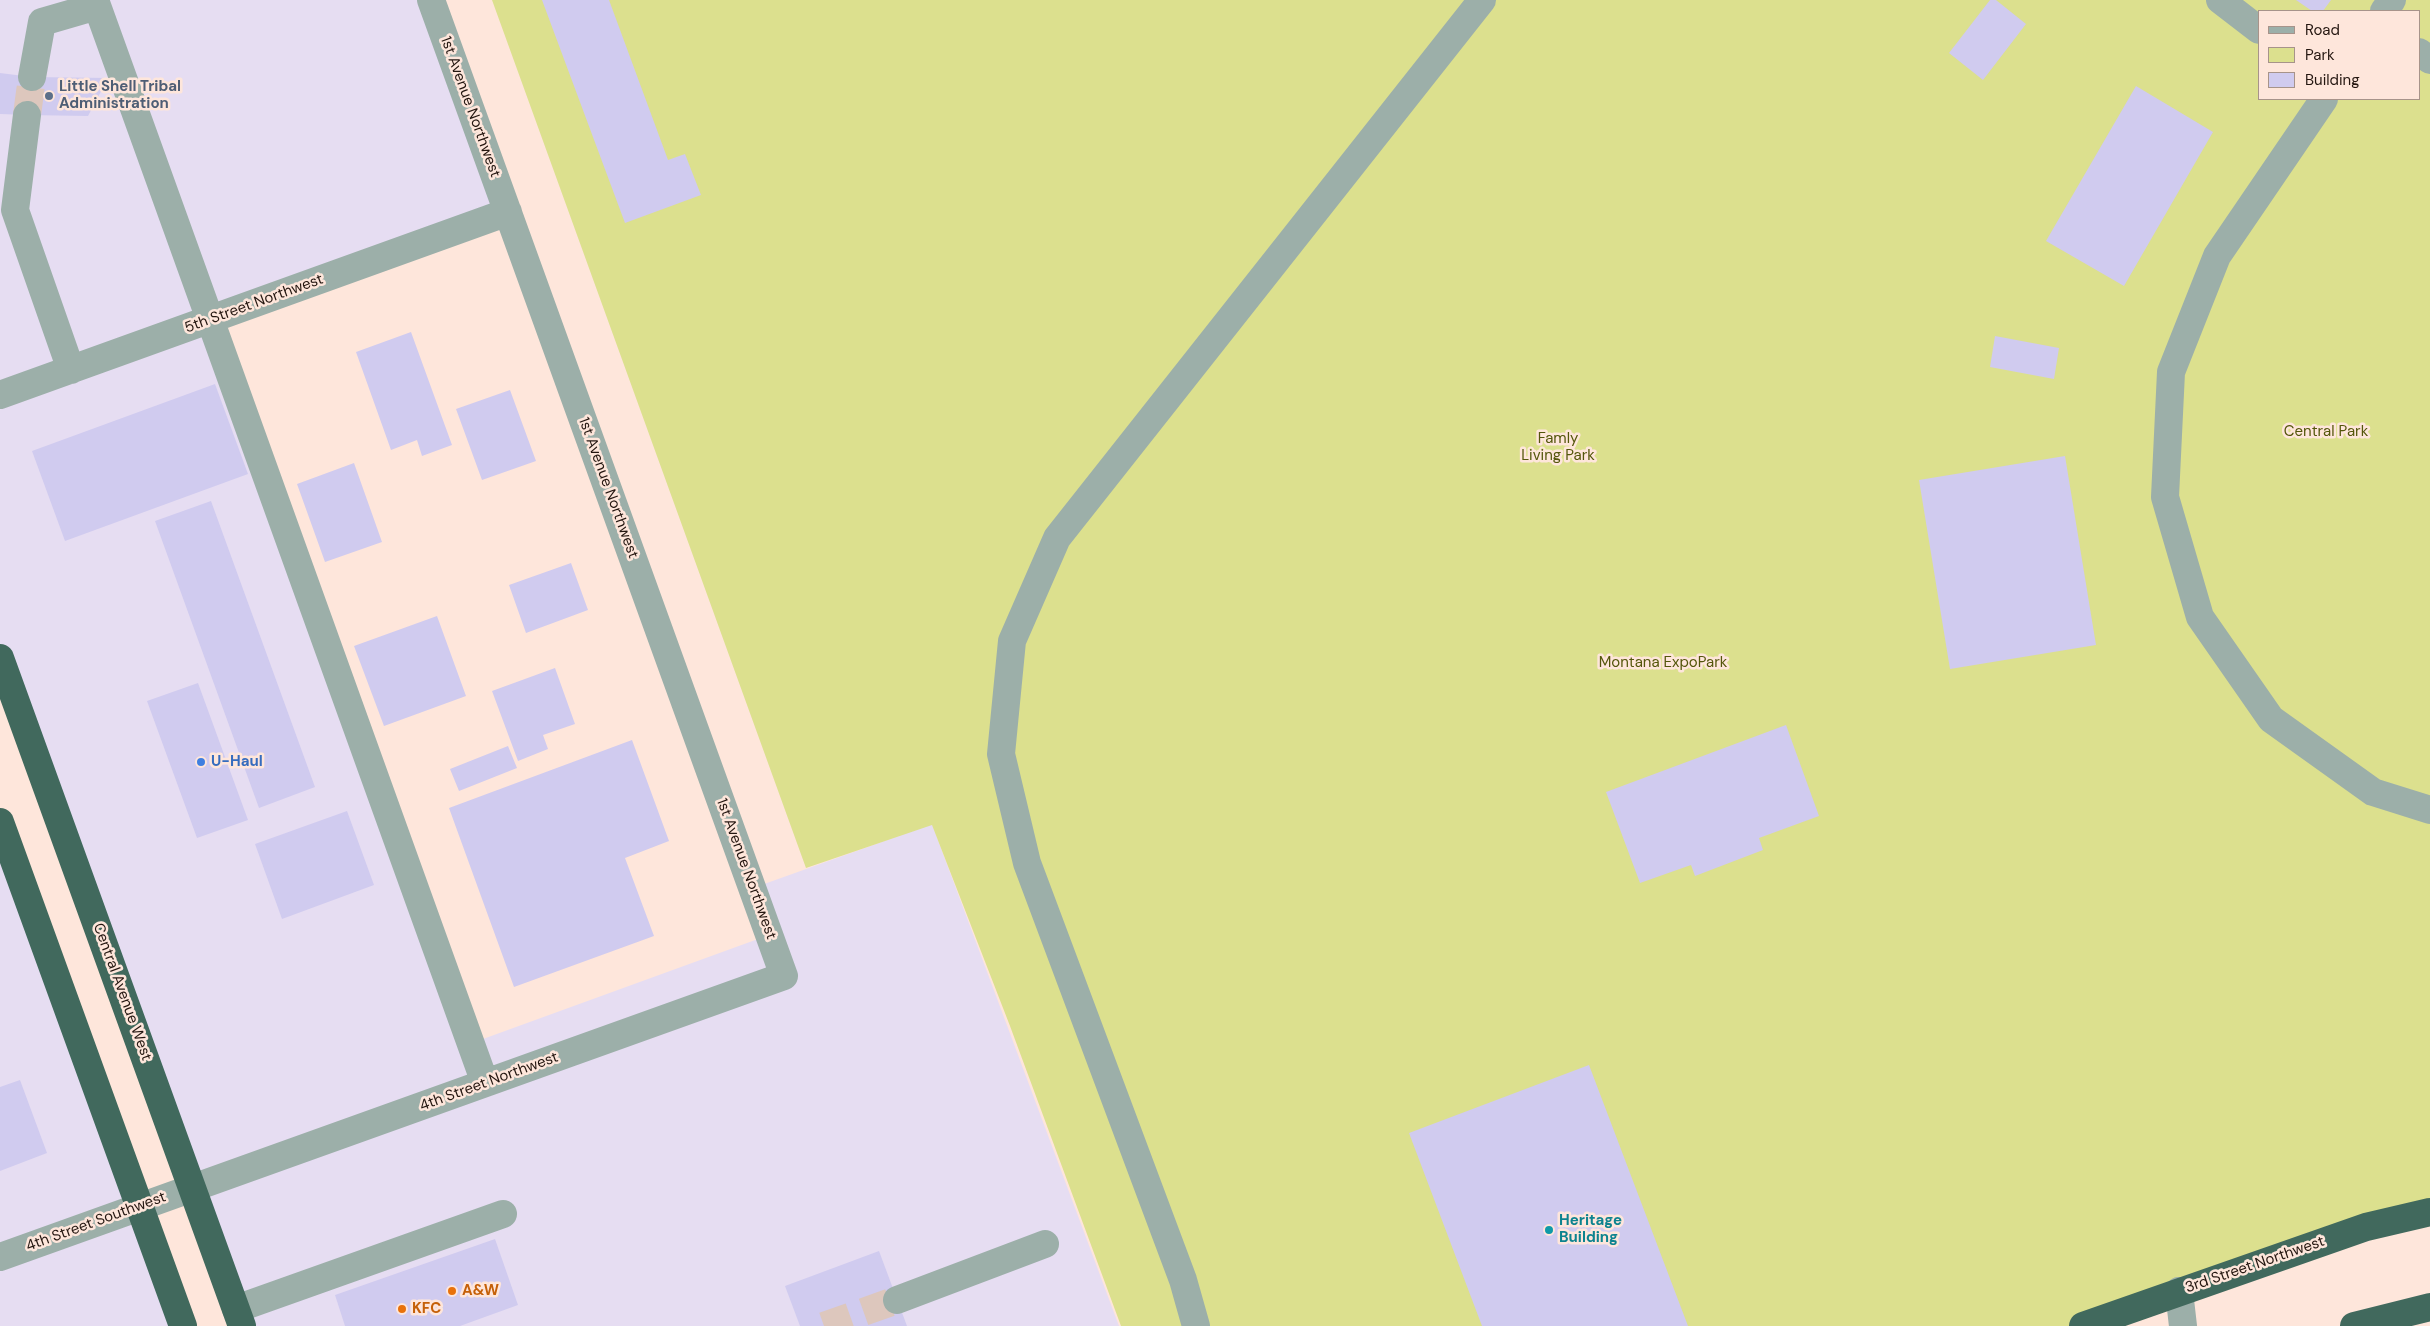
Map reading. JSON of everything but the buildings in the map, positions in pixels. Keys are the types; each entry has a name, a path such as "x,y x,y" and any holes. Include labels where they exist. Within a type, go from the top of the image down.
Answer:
{"highway":[{"name":"Central Avenue West","path":"0,658 239,1318"},
{"path":"0,822 183,1326"},
{"name":"3rd Street Northwest","path":"2084,1326 2179,1291 2366,1227 2430,1212"},
{"path":"2354,1326 2430,1307"}],"street":[{"name":"1st Avenue Northwest","path":"431,0 784,976"},
{"path":"1196,1326 1183,1280 1027,863 1002,754 1012,641 1057,538 1482,0"},
{"path":"2220,0 2258,29"},
{"path":"32,76 42,22 96,3 485,1083"},
{"path":"2323,100 2216,256 2171,372 2165,497 2200,617 2271,719 2373,792 2430,810"},
{"path":"27,115 15,210 72,370"},
{"name":"5th Street Northwest","path":"0,395 508,212"},
{"name":"4th Street Northwest","path":"193,1187 784,976"},
{"name":"4th Street Southwest","path":"0,1257 193,1187"},
{"path":"239,1318 503,1214"},
{"path":"897,1300 1045,1244"},
{"path":"2179,1291 2183,1326"}],"shaded area":[{"path":"0,0 431,0 508,212 211,320 472,1043 769,935 753,888 932,824 1119,1326 242,1326 0,658"},
{"path":"0,829 183,1326 0,1326"}],"green space":[{"name":"Montana ExpoPark","path":"492,0 2430,0 2430,1213 2084,1326 1121,1326 1010,1026 932,825 806,868"}],"tunnel":[{"path":"27,115 32,77"},
{"path":"824,1326 897,1300"}],"place":[{"name":"Little Shell Tribal Administration","path":"49,96"},
{"name":"U-Haul","path":"201,762"},
{"name":"Heritage Building","path":"1549,1230"},
{"name":"A&W","path":"452,1291"},
{"name":"KFC","path":"402,1309"}],"park label":[{"name":"Central Park","path":"2326,432"},
{"name":"Famly Living Park","path":"1558,448"}]}
